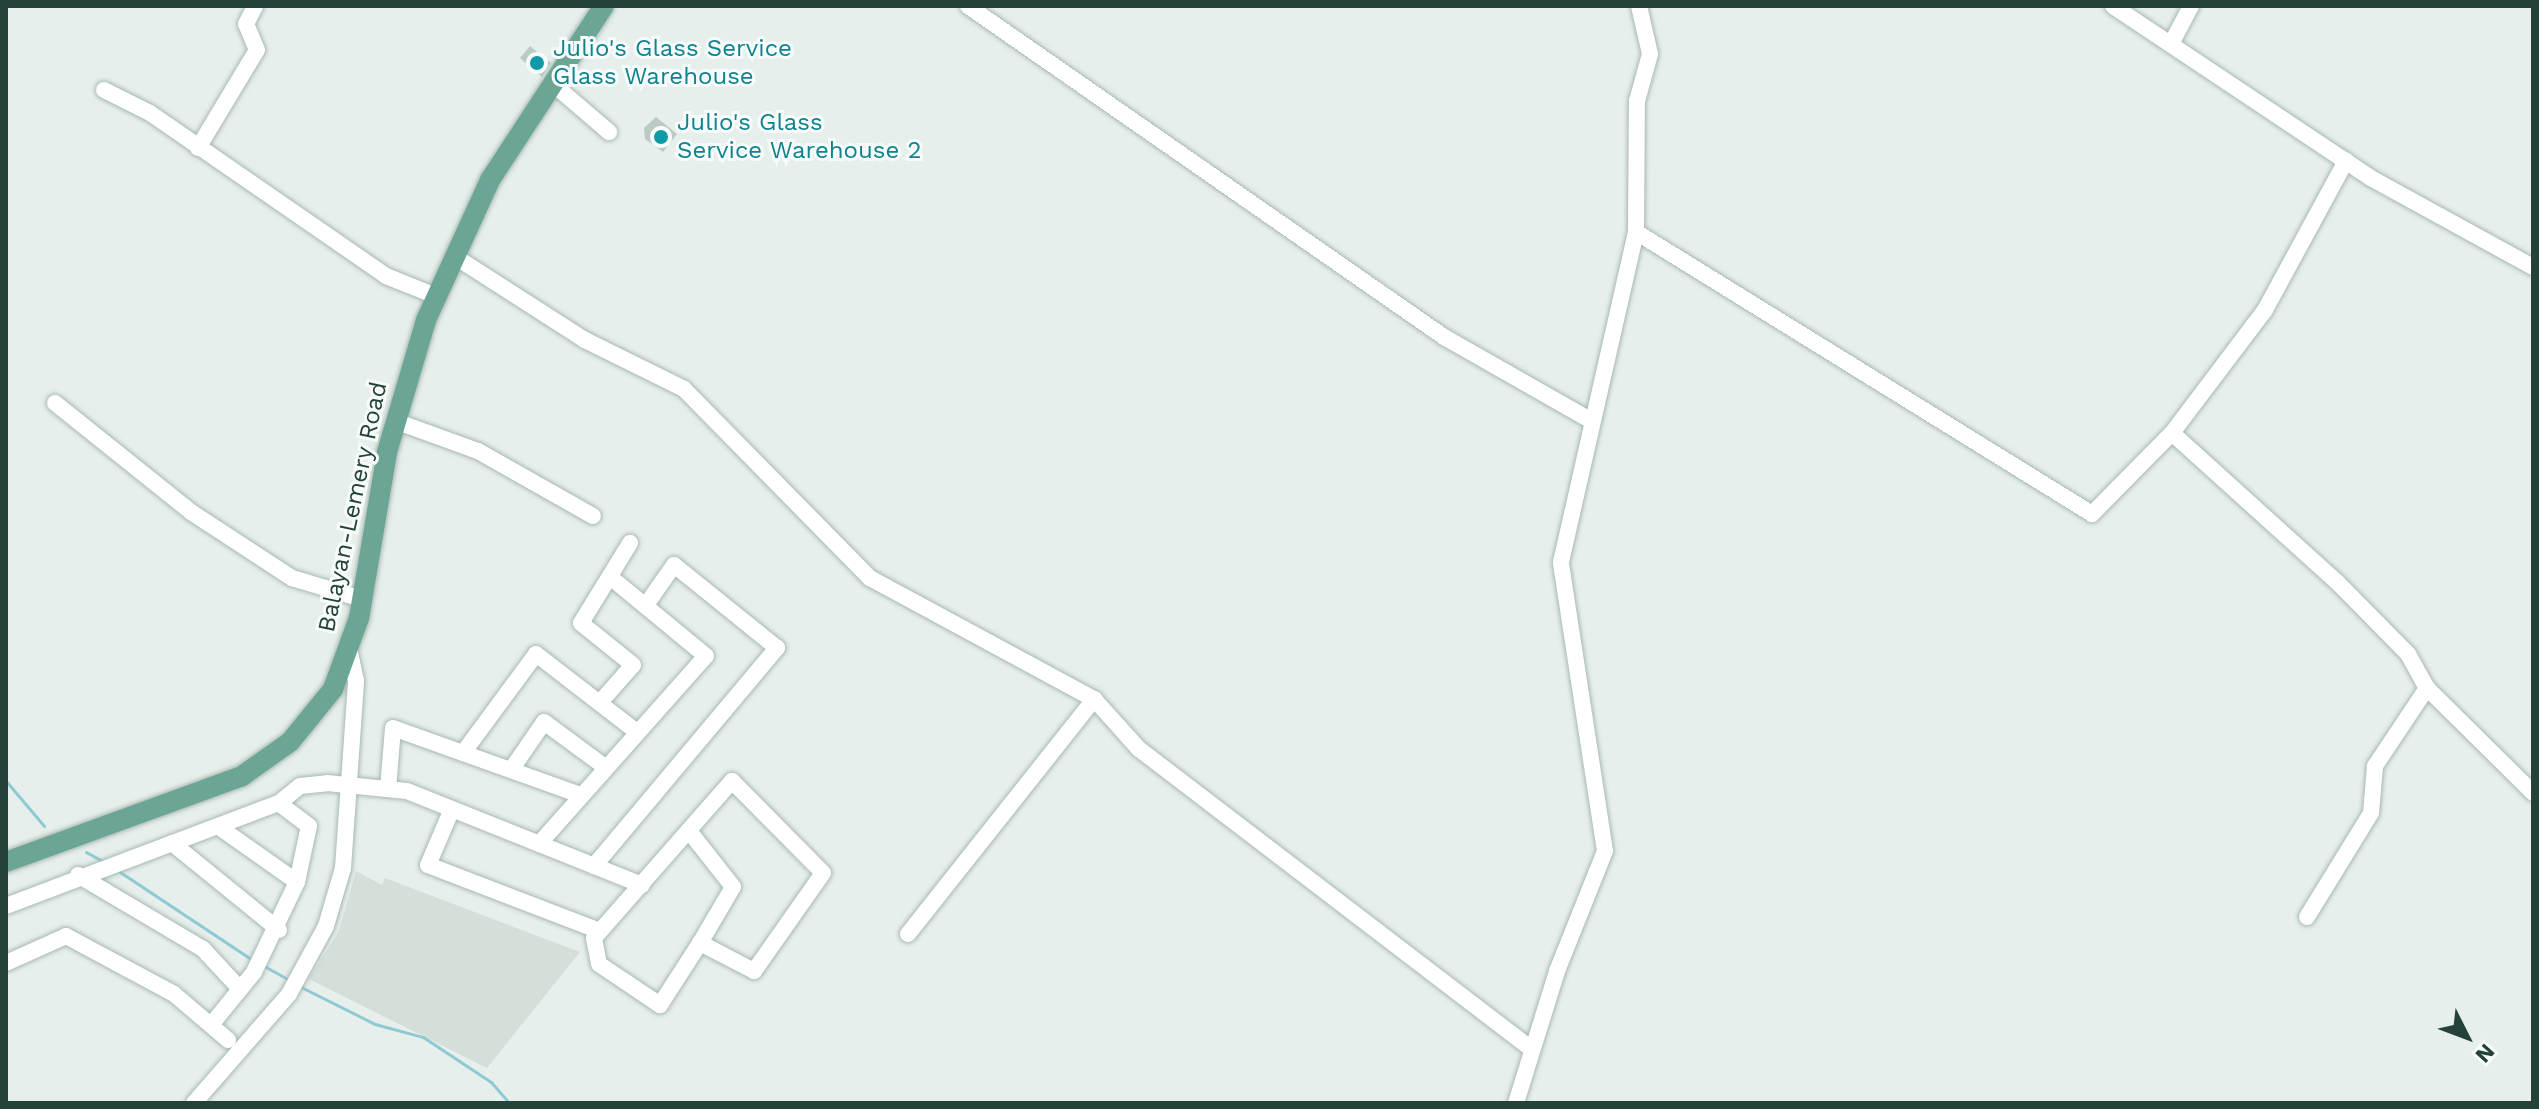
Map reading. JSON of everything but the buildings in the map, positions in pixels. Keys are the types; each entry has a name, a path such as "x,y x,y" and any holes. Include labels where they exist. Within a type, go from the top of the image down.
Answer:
{"main road":[{"name":"Balayan-Lemery Road","path":"6,862 215,789 262,765 312,719 349,649 362,599 395,421 436,296 490,180 604,6"}],"street":[{"path":"198,148 257,50 246,24 255,6"},
{"path":"968,6 1444,337 1590,420"},
{"path":"1516,1103 1530,1048 1605,851 1594,753 1561,590 1566,513 1636,232 1637,101 1650,54 1639,6"},
{"path":"2113,6 2346,161 2530,260"},
{"path":"2171,44 2191,6"},
{"path":"553,84 609,132"},
{"path":"104,90 198,148 386,276 436,296"},
{"path":"1636,232 1878,376 2079,510 2100,511 2172,433 2279,291 2346,161"},
{"path":"454,256 585,340 684,389 870,578 1094,699 1139,749 1530,1048"},
{"path":"55,403 191,512 292,578 362,599"},
{"path":"395,421 478,451 593,516"},
{"path":"2172,433 2337,582 2408,654 2427,688 2533,793"},
{"path":"603,699 633,665 581,623 630,543"},
{"path":"594,866 777,648 674,565 648,602"},
{"path":"539,844 706,656 648,602 610,577"},
{"path":"194,1103 294,986 326,926 343,868 350,785 356,681 349,649"},
{"path":"463,753 536,654 603,699 637,732"},
{"path":"2307,917 2371,813 2375,766 2427,688"},
{"path":"908,934 1094,699"},
{"path":"511,770 544,722 605,767"},
{"path":"388,789 393,728 580,795"},
{"path":"689,831 729,873 733,887 660,1005 599,964 594,938 732,781 823,873 754,971 700,943"},
{"path":"6,906 78,875 279,803 300,786 350,785 388,789 452,809 642,885"},
{"path":"211,1025 258,964 279,930 297,882 309,826 279,803"},
{"path":"452,809 428,865 600,931"},
{"path":"239,838 255,812"},
{"path":"219,827 239,838 297,882"},
{"path":"172,843 279,930"},
{"path":"78,875 203,949 240,989"},
{"path":"6,963 66,936 174,994 228,1040"}],"shaded area":[{"path":"356,871 382,885 385,878 580,952 487,1068 309,979 339,931"}],"waterway":[{"path":"6,781 44,826"},
{"path":"86,852 104,862"},
{"path":"117,870 254,961"},
{"path":"264,966 289,980"},
{"path":"299,986 375,1024 423,1037 491,1082 509,1103"}],"place":[{"name":"Julio's Glass Service Glass Warehouse","path":"537,63"},
{"name":"Julio's Glass Service Warehouse 2","path":"661,137"}]}
